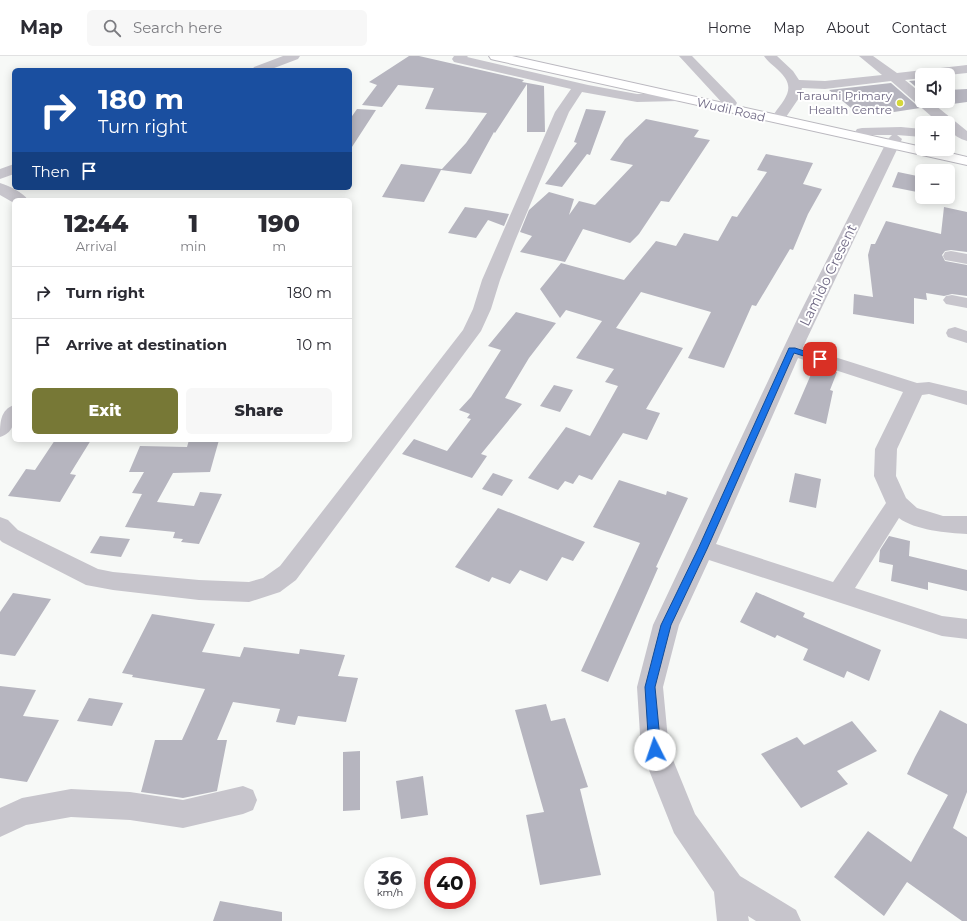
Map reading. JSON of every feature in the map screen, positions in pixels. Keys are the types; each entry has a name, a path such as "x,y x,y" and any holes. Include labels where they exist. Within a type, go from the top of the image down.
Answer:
{"main road":[{"name":"Wudil Road","path":"495,56 677,98 893,142 915,144"},
{"name":"Wudil Road","path":"527,56 862,132 967,162"},
{"path":"955,152 967,154"}],"street":[{"path":"263,68 294,56"},
{"path":"685,56 730,103"},
{"path":"770,56 792,78 794,84 795,94 781,114"},
{"path":"865,56 915,95"},
{"path":"455,57 579,87 637,98 677,98"},
{"path":"933,60 944,68"},
{"path":"955,70 967,69"},
{"path":"547,79 558,70"},
{"path":"794,84 825,86 915,75"},
{"path":"0,526 10,536 94,578 199,590 249,592 271,585 288,573 472,330 482,309 499,261 562,112 579,87"},
{"path":"894,92 910,90"},
{"path":"930,108 956,130 967,137"},
{"path":"862,132 901,131 915,132"},
{"path":"955,136 967,137"},
{"name":"Lamido Cresent","path":"733,921 729,888 684,823 655,750 650,687 666,625 810,311 893,142"},
{"path":"0,175 12,169"},
{"path":"0,188 17,198"},
{"path":"792,350 916,389 929,388 967,398"},
{"path":"916,389 913,392 886,449 885,476 898,503 909,514 925,520 943,524 967,525"},
{"path":"0,430 12,415"},
{"path":"839,593 898,503"},
{"path":"702,549 942,626 967,629"},
{"path":"0,823 22,812 71,803 130,806 182,814 243,800"},
{"path":"729,888 785,921"}],"building":[{"path":"409,56 419,56 524,80 522,82 544,86 545,132 527,132 527,84 495,133 494,132 471,174 441,170 424,202 382,197 401,164 442,169 466,143 487,113 425,109 434,88 398,85 382,107 362,105 377,85 369,82"},
{"path":"909,81 915,81 915,86"},
{"path":"891,83 915,104 915,108 920,108 894,112 888,107 856,112 829,90"},
{"path":"967,89 967,102 955,104 955,90"},
{"path":"357,109 376,110 352,147 352,116"},
{"path":"586,109 606,111 590,155 587,154 562,187 545,184 577,143 574,142"},
{"path":"646,119 699,130 694,137 710,140 669,202 661,201 639,234 630,243 583,229 565,262 520,252 532,236 520,232 529,210 549,192 574,199 569,215 579,201 595,205 633,165 610,160 625,139"},
{"path":"766,154 813,163 803,184 822,189 808,214 793,250 790,249 756,306 752,305 724,368 688,358 711,312 641,292 616,328 683,348 646,409 660,413 647,440 623,433 592,480 579,475 573,484 565,481 558,490 528,478 566,427 590,436 618,386 605,382 614,369 576,358 602,321 566,310 560,318 540,289 561,263 624,280 656,241 676,246 684,233 718,241 732,216 737,217 767,172 757,170"},
{"path":"898,172 915,176 915,192 892,187"},
{"path":"465,207 509,214 504,226 488,220 476,238 448,233"},
{"path":"944,207 967,212 967,252 951,250 945,251 942,255 945,261 967,265 967,296 952,294 944,296 926,293 927,300 914,298 914,324 853,314 854,294 873,297 868,255 871,244 875,244 886,221 941,234"},
{"path":"516,312 556,323 529,358 505,398 522,404 481,454 487,456 472,478 402,454 414,439 447,451 471,419 467,418 470,414 459,410 471,397 501,350 488,346"},
{"path":"815,365 837,372 830,390 833,391 826,424 794,414"},
{"path":"554,385 573,390 560,412 540,406"},
{"path":"54,442 90,442 70,474 76,475 60,502 8,496 26,469 35,470"},
{"path":"188,442 218,442 210,472 173,473 157,502 194,506 200,492 222,494 199,544 181,542 183,539 173,538 175,532 125,527 142,494 132,493 144,472 129,472 140,446 187,447"},
{"path":"493,473 513,480 502,496 482,489"},
{"path":"795,473 821,479 816,508 789,502"},
{"path":"619,480 666,495 667,491 688,498 656,567 658,568 608,682 581,671 640,543 593,527"},
{"path":"498,508 585,542 573,561 562,557 547,581 520,570 510,584 492,577 489,582 455,567"},
{"path":"100,536 130,539 121,557 90,553"},
{"path":"889,536 910,541 909,556 967,570 967,591 928,582 928,590 891,581 893,565 879,562 880,550"},
{"path":"756,592 805,613 803,617 881,650 869,681 847,671 844,678 803,660 808,649 777,635 775,638 740,622"},
{"path":"13,593 51,599 15,656 0,654 0,612"},
{"path":"152,614 215,624 202,652 240,657 244,647 299,654 300,649 345,655 338,676 358,678 346,722 298,716 295,725 276,722 280,709 233,702 217,740 227,740 217,791 183,798 141,792 155,740 182,740 205,689 132,677 133,675 122,673"},
{"path":"0,686 36,690 23,716 59,720 27,782 0,778"},
{"path":"89,698 123,703 112,726 77,721"},
{"path":"546,704 551,721 565,718 588,787 580,789 601,875 540,885 526,815 544,812 515,710"},
{"path":"940,710 967,724 967,792 953,828 967,837 967,921 962,921 907,882 884,916 834,877 868,831 911,862 948,795 907,774"},
{"path":"852,721 877,751 837,771 848,784 801,808 761,754 797,737 804,745"},
{"path":"360,751 360,810 343,811 343,752"},
{"path":"423,776 428,815 401,819 396,781"},
{"path":"220,901 282,912 282,921 213,921"}],"place":[{"name":"Tarauni Primary Health Centre","path":"900,103"}],"route":[{"path":"655,750 650,687 666,625 792,350 820,359"}]}
